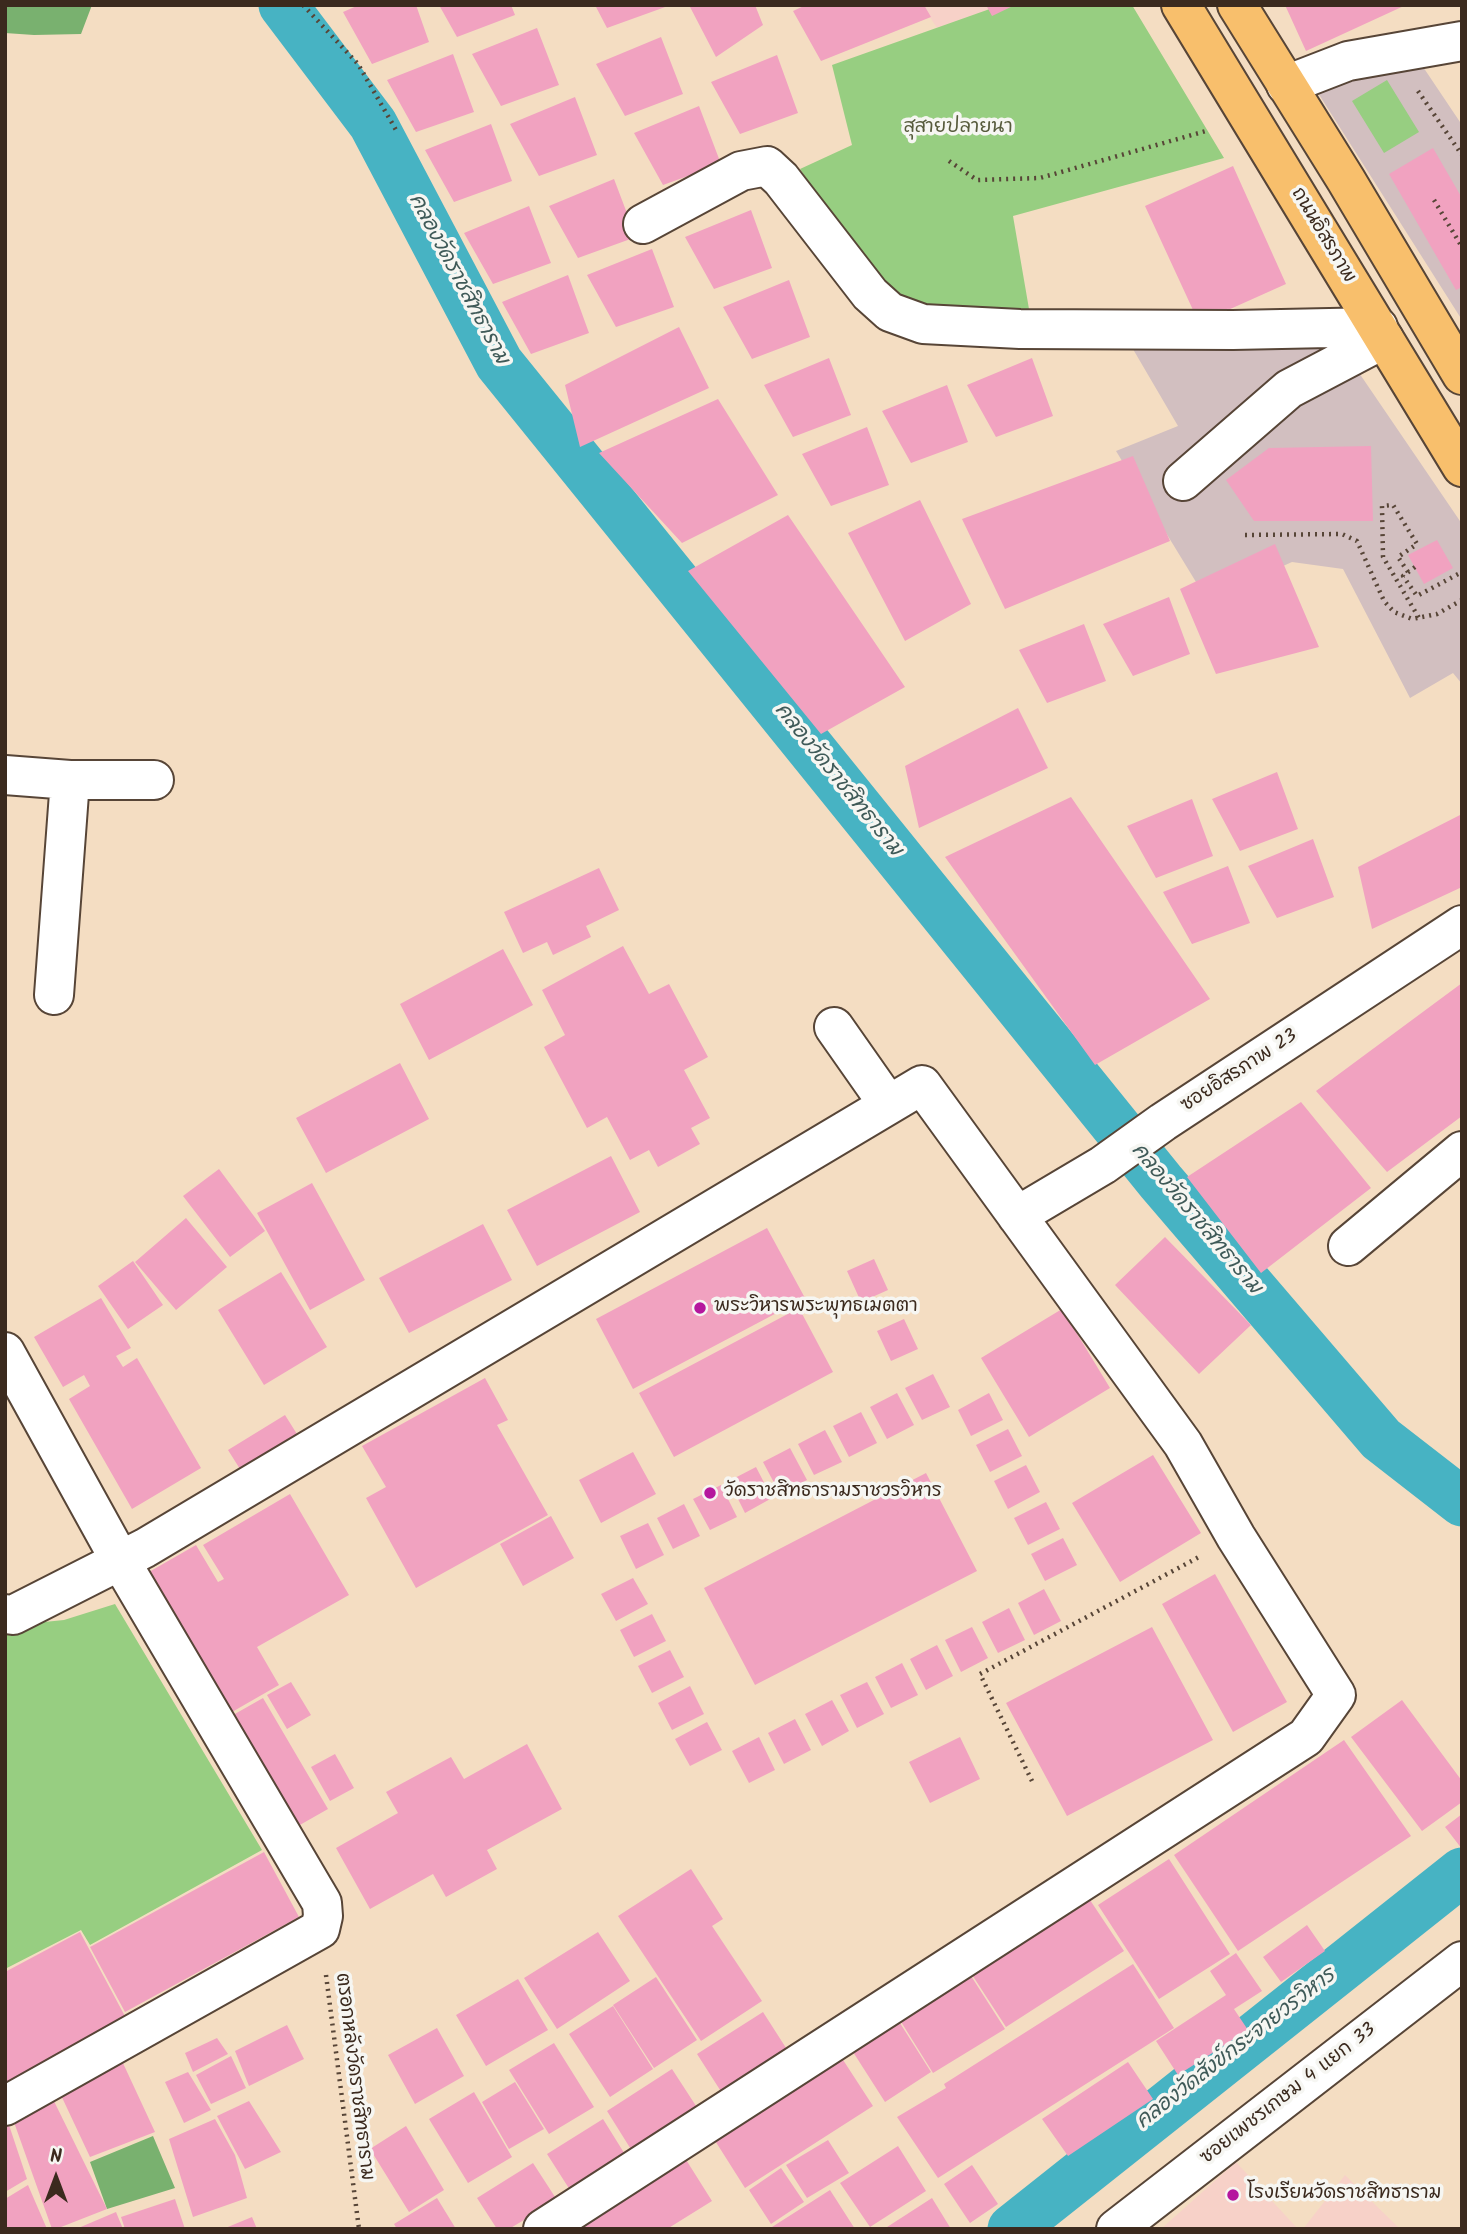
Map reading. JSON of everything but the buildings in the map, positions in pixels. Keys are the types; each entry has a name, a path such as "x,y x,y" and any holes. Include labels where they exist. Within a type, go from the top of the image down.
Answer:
{"main road":[{"name":"ถนนอิสรภาพ","path":"1181,5 1462,467"},
{"path":"1237,5 1462,375"}],"street":[{"path":"1286,85 1348,61 1462,41"},
{"path":"643,224 741,171 767,166 781,179 870,294 891,312 923,324 1020,329 1381,333"},
{"path":"1183,481 1289,389 1381,333"},
{"path":"5,775 70,780 154,780"},
{"path":"54,995 70,780"},
{"name":"ซอยอิสรภาพ 23","path":"1017,1216 1103,1165 1163,1122 1462,925"},
{"path":"834,1027 887,1104"},
{"path":"5,1614 13,1615 121,1562 922,1085 1183,1444 1236,1537 1336,1695 1306,1737 543,2229"},
{"path":"1348,1246 1462,1151"},
{"path":"5,1352 121,1562 322,1903 323,1916 320,1929 5,2105"},
{"name":"ซอยเพชรเกษม 4 แยก 33","path":"1116,2229 1462,1961"}],"path":[{"path":"303,5 358,64 396,130"},
{"path":"1393,52 1462,155"},
{"path":"949,161 977,180 1040,178 1208,131"},
{"path":"1434,200 1462,247"},
{"path":"1408,572 1398,557 1416,544 1393,505 1382,506 1383,557 1419,618"},
{"path":"1245,535 1342,534 1357,541 1384,601 1394,612 1412,619 1437,614 1462,600"},
{"path":"1415,567 1403,576 1416,596 1462,572"},
{"path":"1032,1781 980,1674 1236,1537"},
{"name":"ตรอกหลังวัดราชสิทธาราม","path":"320,1929 359,2229"}],"shaded area":[{"path":"922,5 1001,5 937,28"},
{"path":"1403,37 1462,125 1462,320 1318,93"},
{"path":"1338,342 1462,524 1462,684 1453,673 1410,698 1343,569 1292,562 1207,600 1116,451 1178,426 1130,344"},
{"name":"โรงเรียนวัดราชสิทธาราม","path":"1236,2162 1298,2229 1161,2229"},
{"name":"โรงเรียนวัดราชสิทธาราม","path":"1345,2175 1400,2229 1303,2229"}],"green space":[{"path":"5,5 92,5 81,34 34,35 5,33"},
{"name":"สุสายปลายนา","path":"1001,5 1132,5 1224,158 1013,216 1029,309 935,316 881,288 800,169 852,145 832,65"},
{"path":"1387,80 1419,132 1384,153 1352,101"},
{"path":"115,1604 262,1850 90,1945 81,1930 5,1969 5,1626 64,1620"},
{"path":"153,2136 175,2188 107,2209 90,2162"}],"waterway":[{"name":"คลองวัดราชสิทธาราม","path":"283,5 373,124 499,363 1161,1182 1381,1439 1462,1502"},
{"name":"คลองวัดสังข์กระจายวรวิหาร","path":"1012,2229 1462,1872"}],"place":[{"name":"พระวิหารพระพุทธเมตตา","path":"700,1308"},
{"name":"วัดราชสิทธารามราชวรวิหาร","path":"710,1493"},
{"name":"โรงเรียนวัดราชสิทธาราม","path":"1233,2195"}]}
